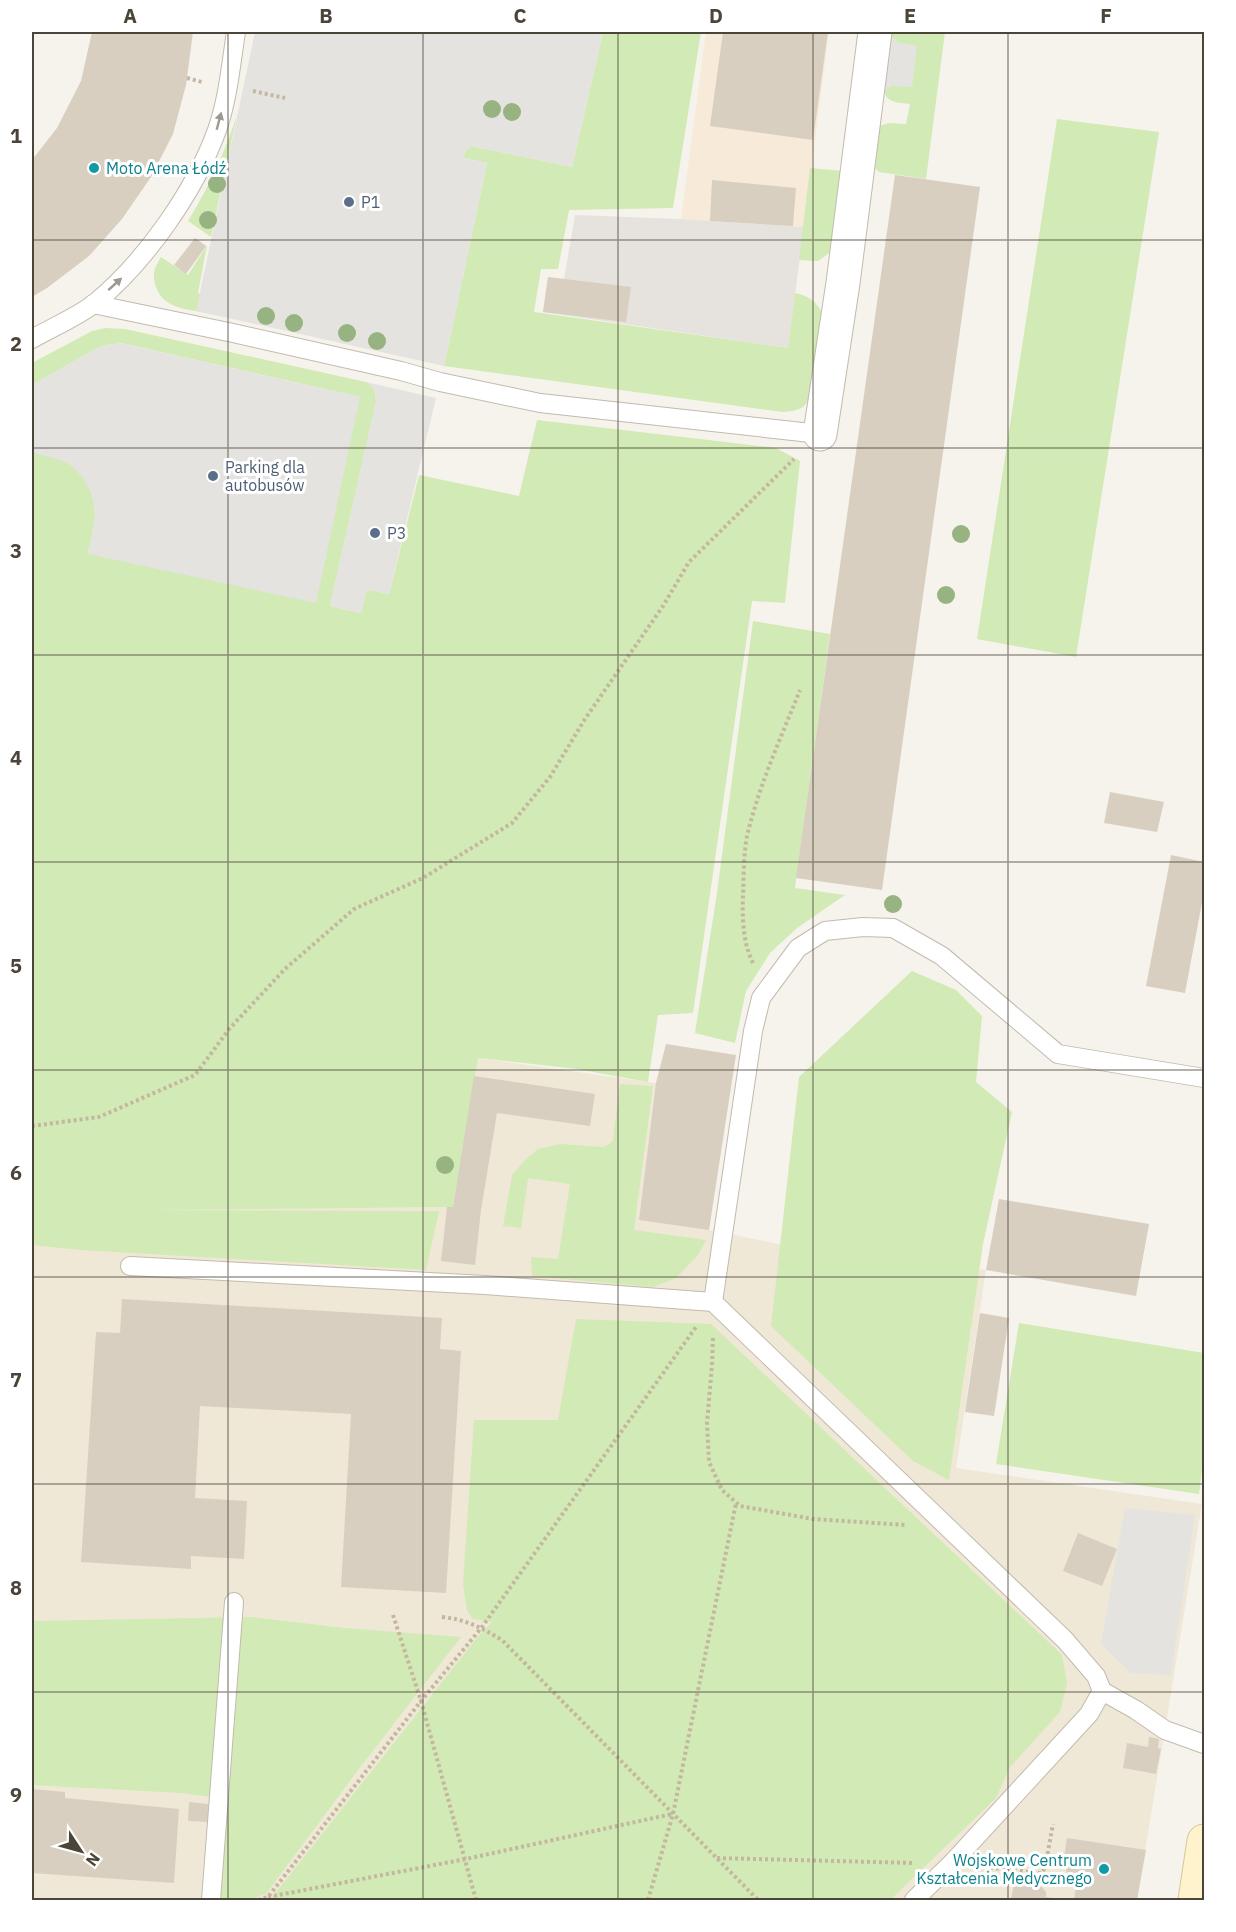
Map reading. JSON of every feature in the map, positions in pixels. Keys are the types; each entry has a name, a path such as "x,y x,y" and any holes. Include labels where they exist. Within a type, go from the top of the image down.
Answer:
{"street":[{"path":"820,434 843,283 875,32"},
{"path":"1195,1900 1204,1841"}],"lane":[{"path":"32,339 93,304 123,277 177,209 206,156 218,128 230,76 236,32"},
{"path":"93,304 233,333 540,403 820,434"},
{"path":"713,1302 753,1031 761,998 798,948 825,931 863,927 893,928 942,956 1058,1054 1204,1078"},
{"path":"130,1266 485,1285 713,1302 1065,1640 1096,1676 1102,1691 1165,1730 1204,1744"},
{"path":"211,1900 234,1602"},
{"path":"914,1900 951,1864 1089,1714 1102,1691"}],"path":[{"path":"32,1126 99,1117 195,1075 230,1028 285,969 354,909 423,878 512,823 550,777 585,719 663,606 689,562 774,478"},
{"path":"767,989 749,955 742,921 748,829 800,690"},
{"path":"713,1302 712,1365 707,1423 709,1462 722,1490 740,1506 813,1519 948,1527"},
{"path":"268,1897 421,1701 482,1628 713,1302"},
{"path":"648,1900 673,1814 736,1503"},
{"path":"393,1615 421,1701 476,1900"},
{"path":"442,1617 458,1618 502,1640 758,1900"},
{"path":"258,1900 465,1859 673,1814"},
{"path":"716,1858 951,1864 1041,1873 1045,1868 1053,1824"}],"shaded area":[{"name":"P1","path":"255,32 603,32 572,167 472,146 464,153 463,158 487,163 444,366 196,311"},
{"path":"706,32 829,32 804,227 681,219"},
{"path":"891,36 898,43 917,46 912,87 891,86 884,90"},
{"path":"575,215 804,227 788,348 543,312 548,277 564,279"},
{"name":"Parking dla autobusów","path":"120,343 360,397 316,603 88,554 95,518 93,497 84,479 73,467 66,462 32,452 32,385 101,346"},
{"name":"P3","path":"366,382 436,398 389,594 366,591 361,613 330,606 376,402 375,390"},
{"path":"478,1058 656,1083 709,1230 779,1244 986,1270 956,1468 1202,1504 1137,1900 32,1900 32,1210 453,1207"},
{"path":"1125,1508 1195,1515 1171,1675 1131,1673 1101,1644"}],"green space":[{"path":"603,32 701,32 673,208 569,210 558,269 541,269 534,312 788,348 795,293 804,296 815,302 823,314 812,388 805,405 800,408 783,412 444,366 487,163 463,158 465,152 472,146 572,167"},
{"path":"892,32 945,32 926,179 879,172 874,167 879,126 889,123 906,124 910,104 890,100 885,95 884,90 895,86 917,46 898,43 891,36"},
{"path":"237,115 211,237 188,221 216,169"},
{"path":"1057,119 1159,132 1076,657 977,639"},
{"path":"810,168 843,171 833,247 818,261 799,260"},
{"path":"207,245 198,293 222,298 211,314 170,304 159,293 154,280 155,270 161,257 188,275"},
{"path":"105,328 125,329 366,382 373,388 376,402 330,606 361,613 366,591 389,594 419,475 519,496 537,420 776,448 800,461 785,603 752,601 693,1013 658,1015 648,1082 577,1069 478,1058 453,1207 139,1210 439,1211 426,1270 81,1250 32,1245 32,452 56,458 71,465 83,477 91,491 95,516 88,553 360,397 121,343 101,346 32,385 32,363 92,331"},
{"path":"753,621 830,634 795,888 845,895 797,928 770,953 746,991 735,1043 695,1033 717,893"},
{"path":"912,971 956,990 982,1016 976,1082 1012,1112 983,1244 949,1480 913,1461 771,1326 799,1077"},
{"path":"620,1084 653,1086 634,1230 706,1240 698,1255 676,1278 653,1287 532,1276 531,1257 558,1259 570,1184 528,1178 521,1228 503,1226 512,1175 538,1149 560,1144 603,1147 608,1145 613,1140"},
{"path":"576,1319 711,1324 1062,1655 1067,1683 1060,1712 1010,1767 996,1798 890,1900 270,1900 476,1639 492,1622 473,1619 467,1610 463,1584 474,1420 558,1420"},
{"path":"1019,1323 1204,1353 1204,1454 1199,1494 996,1464"},
{"path":"252,1617 344,1628 461,1637 266,1894 247,1900 221,1900 228,1799 181,1793 32,1785 32,1621"}],"building":[{"name":"Moto Arena Łódź","path":"92,32 193,32 186,85 173,134 151,177 122,219 89,256 32,297 32,160 57,128 81,81"},
{"path":"723,32 828,32 813,140 710,126"},
{"path":"895,175 980,187 882,890 796,878"},
{"path":"712,180 796,188 793,226 710,221"},
{"path":"195,238 206,246 186,274 174,265"},
{"path":"548,277 631,287 626,322 543,312"},
{"path":"1110,792 1164,802 1157,832 1104,823"},
{"path":"1171,855 1204,862 1204,892 1185,993 1146,986"},
{"path":"666,1044 736,1055 709,1230 639,1220 656,1083"},
{"path":"474,1076 595,1094 590,1126 497,1113 481,1210 475,1265 441,1261 447,1207 453,1207"},
{"path":"999,1199 1149,1224 1136,1296 986,1270"},
{"path":"122,1299 442,1318 440,1349 461,1351 446,1593 341,1587 351,1414 200,1406 195,1498 247,1501 244,1559 191,1556 191,1569 81,1562 96,1332 120,1333"},
{"path":"980,1313 1009,1318 994,1416 965,1412"},
{"path":"1078,1533 1117,1549 1102,1586 1063,1571"},
{"path":"1149,1737 1159,1739 1158,1748 1161,1749 1156,1774 1123,1768 1127,1743 1148,1747"},
{"path":"32,1789 65,1792 65,1798 179,1809 174,1883 32,1873"},
{"path":"189,1802 208,1804 208,1822 188,1821"},
{"name":"Wojskowe Centrum Kształcenia Medycznego","path":"1067,1838 1146,1850 1137,1900 1074,1900 1076,1886 1067,1879 1066,1865 1063,1865"},
{"name":"Wojskowe Centrum Kształcenia Medycznego","path":"1014,1883 1042,1887 1046,1892 1046,1897 1062,1900 1011,1900"}],"place":[{"name":"Moto Arena Łódź","path":"94,168"},
{"name":"P1","path":"349,202"},
{"name":"Parking dla autobusów","path":"213,476"},
{"name":"P3","path":"375,533"},
{"name":"Wojskowe Centrum Kształcenia Medycznego","path":"1104,1869"}]}
